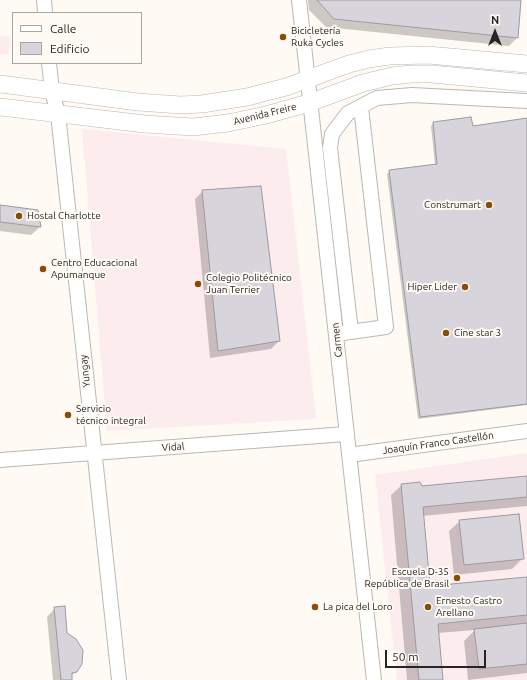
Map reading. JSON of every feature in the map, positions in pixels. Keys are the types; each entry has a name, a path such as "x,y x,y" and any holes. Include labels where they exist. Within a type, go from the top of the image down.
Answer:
{"main road":[{"name":"Avenida Freire","path":"0,84 159,104 202,104 247,97 286,87 349,64 390,56 428,55 527,64"},
{"name":"Avenida Freire","path":"0,107 145,124 193,127 222,124 248,119 309,103 363,83 384,77 432,74 527,83"}],"street":[{"path":"44,0 45,12"},
{"name":"Carmen","path":"298,0 374,680"},
{"name":"Yungay","path":"49,64 52,91 58,114 119,680"},
{"path":"351,332 330,148 332,134 348,113 377,98 412,95 527,101"},
{"path":"336,334 386,327 361,106"},
{"name":"Joaquín Franco Castellón","path":"349,455 527,431"},
{"name":"Vidal","path":"0,460 346,434"}],"shaded area":[{"path":"0,36 11,37 8,55 0,54"},
{"name":"Colegio Politécnico Juan Terrier","path":"82,129 286,149 316,419 107,431"},
{"name":"Escuela D-35 República de Brasil","path":"527,453 527,680 397,680 375,475"}],"building":[{"path":"317,0 521,0 518,38 334,19"},
{"name":"Hiper Lider","path":"471,117 473,126 527,118 527,404 420,417 389,170 437,164 433,122"},
{"path":"261,186 280,341 218,351 202,190"},
{"name":"Hostal Charlotte","path":"0,205 38,210 41,227 0,222"},
{"path":"527,476 527,497 423,507 430,586 527,577 527,615 438,624 443,680 419,680 401,484 420,482 422,486"},
{"path":"519,514 524,559 464,565 459,520"},
{"path":"65,606 67,633 76,639 83,650 82,664 77,672 72,673 72,680 61,680 54,607"},
{"path":"527,623 527,664 479,669 474,629"}],"place":[{"name":"Bicicletería Ruka Cycles","path":"283,37"},
{"name":"Construmart","path":"489,205"},
{"name":"Hostal Charlotte","path":"19,216"},
{"name":"Centro Educacional Apumanque","path":"43,269"},
{"name":"Colegio Politécnico Juan Terrier","path":"198,284"},
{"name":"Hiper Lider","path":"465,287"},
{"name":"Cine star 3","path":"446,333"},
{"name":"Servicio técnico integral","path":"68,415"},
{"name":"Escuela D-35 República de Brasil","path":"457,578"},
{"name":"La pica del Loro","path":"315,607"},
{"name":"Ernesto Castro Arellano","path":"428,607"}]}
